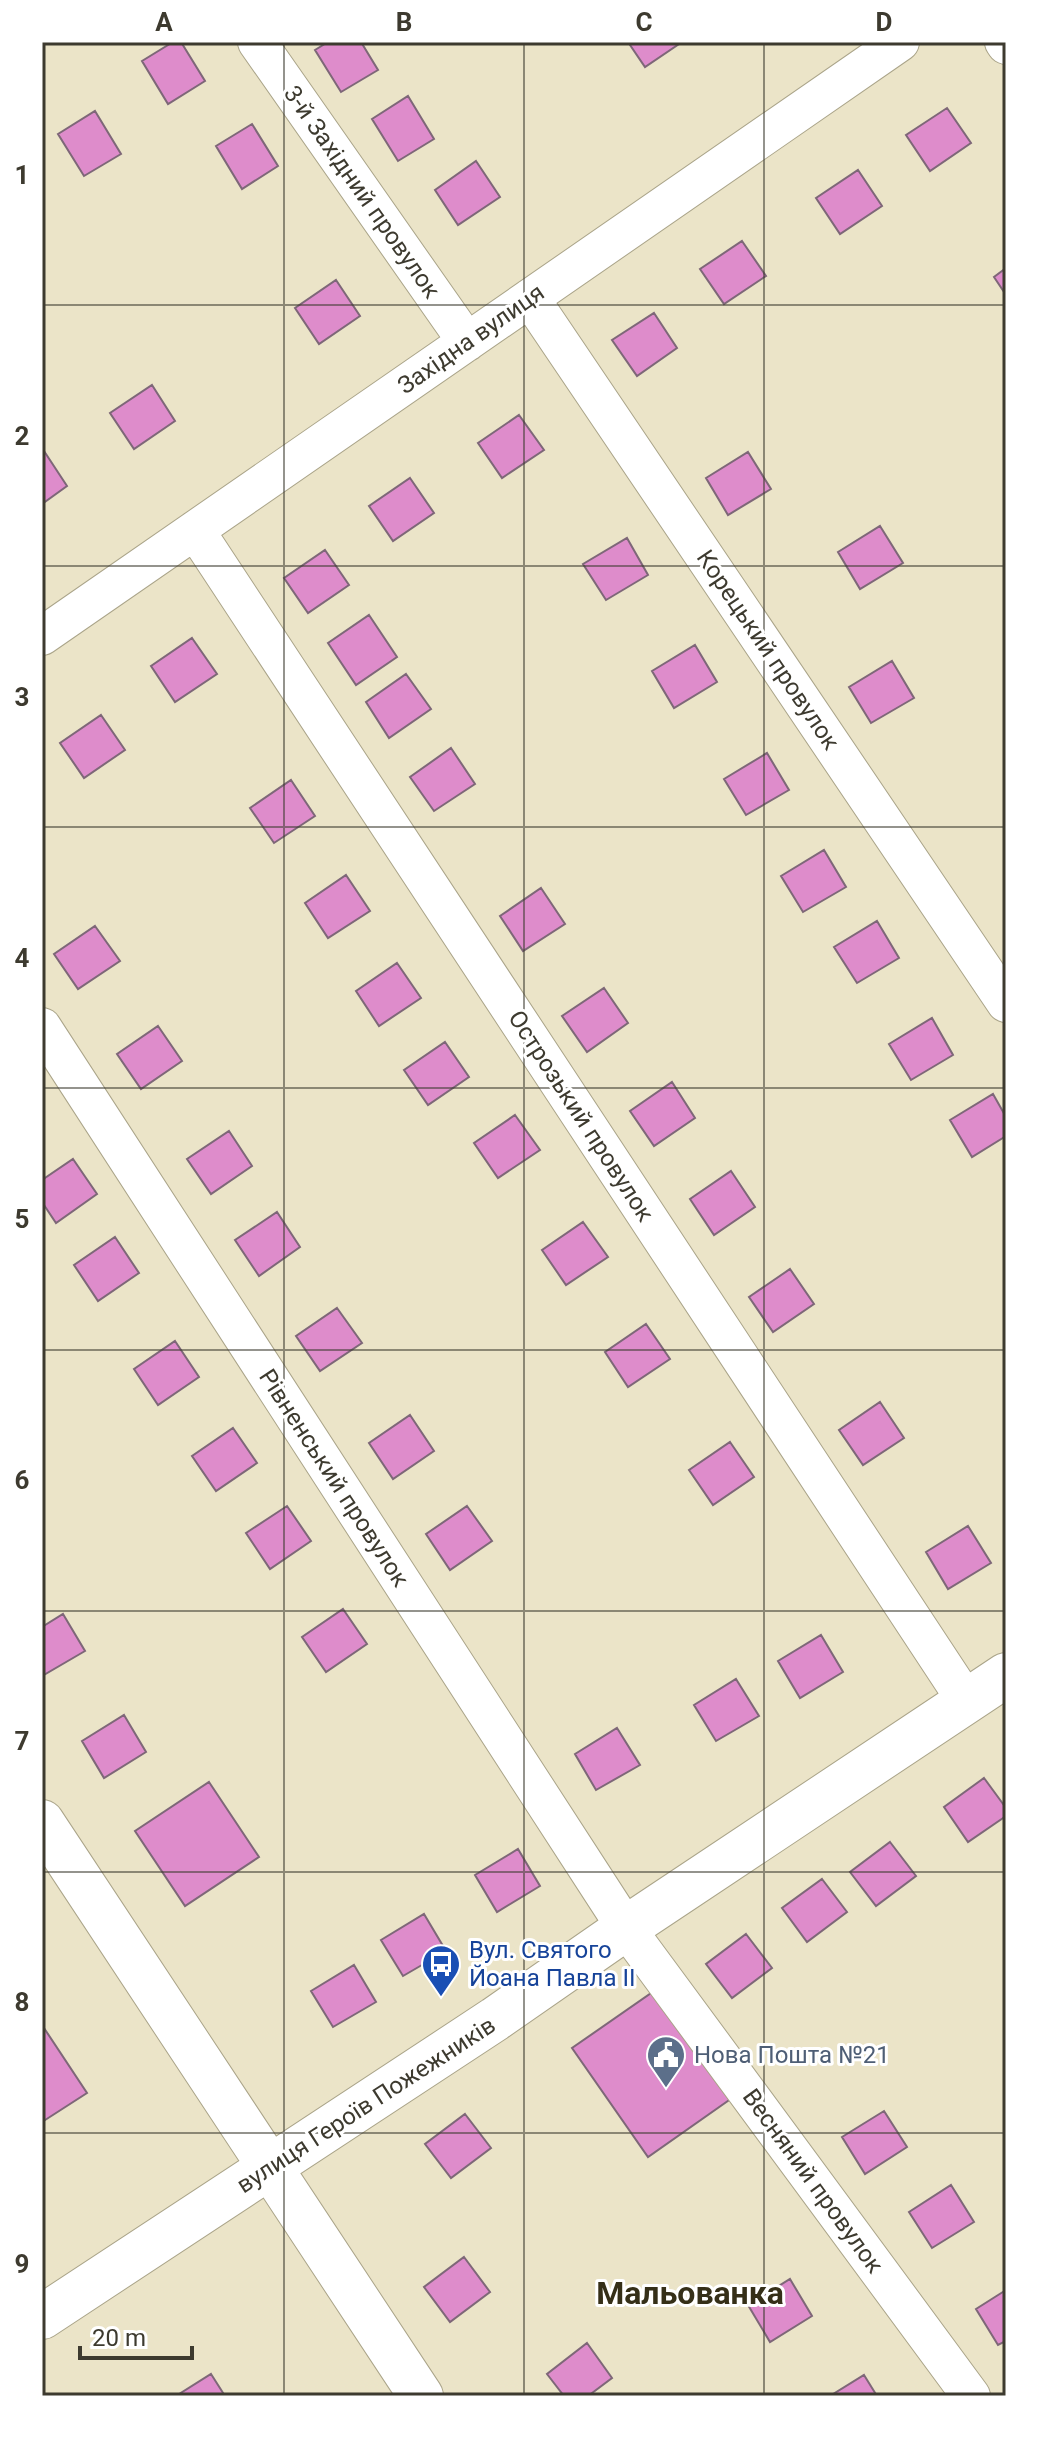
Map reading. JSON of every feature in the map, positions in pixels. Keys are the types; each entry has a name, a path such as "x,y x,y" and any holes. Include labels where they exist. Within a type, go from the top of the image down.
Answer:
{"street":[{"name":"3-й Західний провулок","path":"257,42 467,342"},
{"name":"Західна вулиця","path":"42,636 900,42"},
{"name":"Корецький провулок","path":"530,298 1006,1003"},
{"name":"Острозький провулок","path":"195,530 967,1702"},
{"name":"Рівненський провулок","path":"42,1027 626,1928"},
{"name":"вулиця Героїв Пожежників","path":"42,2317 495,2019 1006,1675"},
{"path":"42,1822 421,2396"},
{"name":"Весняний провулок","path":"626,1928 971,2396"}],"building":[{"path":"173,42 181,42 205,81 168,104 142,61"},
{"path":"328,42 361,42 378,70 341,92 315,50"},
{"path":"628,42 682,42 645,67"},
{"path":"408,96 434,139 398,161 372,119"},
{"path":"947,108 971,143 930,171 906,135"},
{"path":"95,111 121,154 84,176 58,134"},
{"path":"252,124 278,166 242,189 216,146"},
{"path":"476,161 500,197 458,225 435,190"},
{"path":"858,170 882,206 840,234 816,198"},
{"path":"742,241 766,276 724,304 700,269"},
{"path":"1006,268 1006,295 994,277"},
{"path":"336,280 360,316 319,344 295,308"},
{"path":"654,313 677,348 637,376 612,340"},
{"path":"152,385 175,421 134,449 110,413"},
{"path":"519,415 544,450 502,478 478,443"},
{"path":"42,452 67,486 42,504"},
{"path":"748,452 771,489 728,515 706,478"},
{"path":"410,478 434,513 393,541 369,506"},
{"path":"880,526 903,563 860,589 838,552"},
{"path":"627,538 648,575 606,600 583,564"},
{"path":"325,550 349,585 308,613 284,578"},
{"path":"369,615 397,657 356,685 328,643"},
{"path":"192,638 217,674 175,702 151,666"},
{"path":"695,645 717,682 674,708 652,671"},
{"path":"892,661 914,698 871,723 849,687"},
{"path":"406,674 431,709 389,738 366,702"},
{"path":"101,715 125,750 84,778 60,743"},
{"path":"451,748 475,784 434,811 410,777"},
{"path":"767,753 789,790 746,815 724,779"},
{"path":"291,780 315,816 274,843 250,808"},
{"path":"824,850 846,887 803,912 781,876"},
{"path":"346,875 370,911 328,938 305,903"},
{"path":"541,888 565,924 523,951 500,916"},
{"path":"877,921 899,958 857,983 834,947"},
{"path":"95,926 120,961 78,989 54,954"},
{"path":"397,963 421,998 379,1026 356,991"},
{"path":"604,988 628,1023 587,1052 562,1016"},
{"path":"932,1018 953,1055 911,1080 889,1044"},
{"path":"158,1026 182,1061 141,1089 117,1054"},
{"path":"445,1042 469,1077 428,1105 404,1070"},
{"path":"672,1082 695,1118 654,1146 630,1111"},
{"path":"993,1094 1006,1117 1006,1136 972,1157 950,1120"},
{"path":"515,1115 540,1150 498,1178 474,1143"},
{"path":"229,1131 252,1166 211,1194 187,1159"},
{"path":"73,1159 97,1194 56,1223 42,1202 42,1180"},
{"path":"731,1171 755,1207 714,1235 690,1199"},
{"path":"277,1212 300,1247 259,1276 235,1240"},
{"path":"583,1222 608,1257 566,1285 542,1250"},
{"path":"115,1237 139,1273 98,1301 74,1265"},
{"path":"790,1269 814,1304 773,1332 749,1297"},
{"path":"337,1308 362,1343 320,1371 296,1336"},
{"path":"646,1324 670,1359 628,1387 605,1352"},
{"path":"175,1341 199,1377 158,1405 134,1369"},
{"path":"880,1402 904,1438 863,1465 839,1430"},
{"path":"410,1415 434,1451 393,1479 369,1443"},
{"path":"233,1428 257,1463 216,1491 192,1456"},
{"path":"730,1442 754,1477 713,1505 689,1470"},
{"path":"287,1506 311,1541 270,1569 246,1533"},
{"path":"467,1506 492,1541 450,1570 426,1534"},
{"path":"968,1526 991,1563 948,1589 926,1552"},
{"path":"343,1609 367,1644 326,1672 302,1637"},
{"path":"63,1614 85,1651 42,1676 42,1627"},
{"path":"821,1635 843,1672 800,1698 778,1661"},
{"path":"736,1679 759,1716 716,1741 694,1705"},
{"path":"124,1715 146,1752 104,1778 82,1741"},
{"path":"617,1728 640,1765 596,1790 575,1754"},
{"path":"984,1778 1006,1808 1006,1816 968,1842 944,1807"},
{"path":"209,1782 259,1857 185,1906 135,1831"},
{"path":"890,1842 916,1876 876,1906 850,1872"},
{"path":"518,1849 540,1886 497,1912 475,1875"},
{"path":"822,1879 847,1912 807,1942 782,1908"},
{"path":"424,1914 446,1951 403,1976 381,1940"},
{"path":"746,1934 772,1968 732,1998 706,1964"},
{"path":"354,1965 376,2002 333,2027 311,1991"},
{"path":"657,1989 732,2098 648,2157 572,2048"},
{"path":"42,2029 87,2093 42,2122"},
{"path":"884,2111 907,2147 865,2174 842,2137"},
{"path":"465,2114 491,2148 451,2178 425,2144"},
{"path":"951,2185 974,2222 932,2248 909,2212"},
{"path":"464,2257 490,2292 450,2322 424,2287"},
{"path":"790,2279 812,2316 770,2342 748,2305"},
{"path":"1006,2290 1006,2341 998,2345 976,2309"},
{"path":"587,2343 612,2378 588,2396 564,2396 547,2374"},
{"path":"211,2374 225,2396 176,2396"},
{"path":"864,2375 877,2396 830,2396"}],"place":[{"name":"Вул. Святого Йоана Павла ІІ","path":"441,1998"},
{"name":"Нова Пошта №21","path":"666,2089"}],"district":[{"name":"Мальованка","path":"690,2293"}]}
